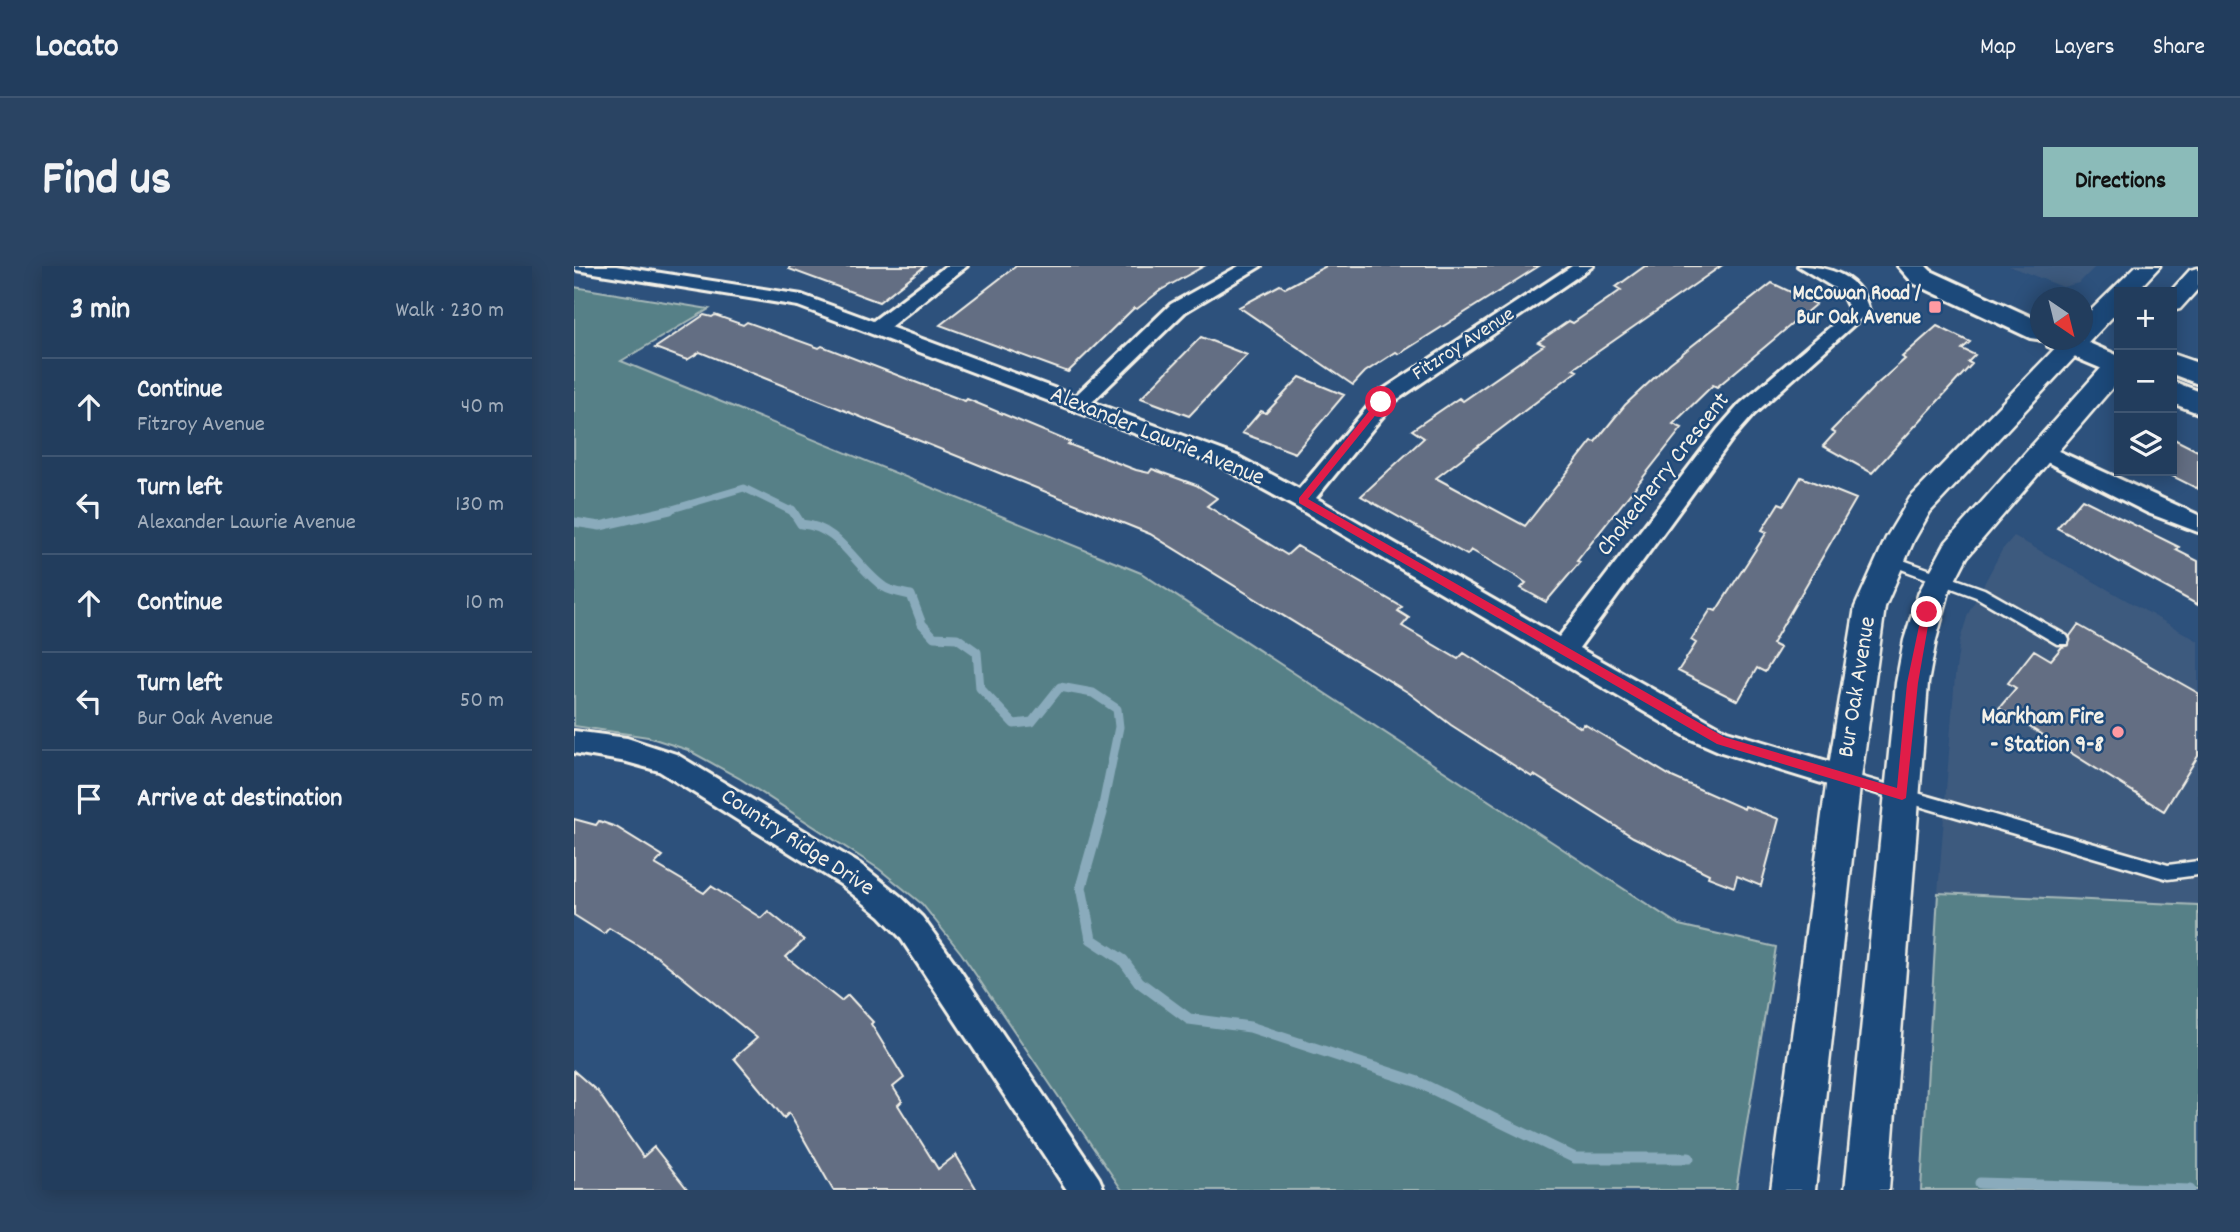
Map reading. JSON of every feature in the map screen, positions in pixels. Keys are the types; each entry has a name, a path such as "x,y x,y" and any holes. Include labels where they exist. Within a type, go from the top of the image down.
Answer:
{"main road":[{"path":"1911,266 1922,277 2030,327"},
{"path":"1957,266 2017,293"},
{"path":"2093,344 2114,356"},
{"path":"2177,364 2198,374"},
{"path":"2177,393 2198,403"}],"street":[{"name":"Alexander Lawrie Avenue","path":"582,266 802,301 1229,461 1302,500 1721,741 1844,778"},
{"path":"675,279 696,266"},
{"path":"876,328 958,266"},
{"path":"1078,404 1178,308 1252,266"},
{"name":"Fitzroy Avenue","path":"1302,500 1388,396 1584,266"},
{"name":"Chokecherry Crescent","path":"1563,651 1725,434 1747,409 1860,311 1855,294 1843,284 1807,266"},
{"name":"Bur Oak Avenue","path":"2128,287 2149,266"},
{"path":"2177,298 2198,275"},
{"name":"Bur Oak Avenue","path":"2093,319 2114,300"},
{"name":"Bur Oak Avenue","path":"1793,1190 1844,778 1870,607 1889,560 1913,515 1930,493 2062,350"},
{"path":"1867,1190 1912,683 1925,621 1940,578 1956,550 2114,365"},
{"path":"2042,451 2156,507 2198,524"},
{"name":"Country Ridge Drive","path":"574,742 627,750 667,762 850,874 890,906 911,927 942,971 1087,1190"}],"lane":[{"path":"1889,560 1980,593 2062,640"},
{"path":"1844,778 2168,872 2198,868"}],"shaded area":[{"path":"2009,266 2096,266 2079,283 2063,287"},
{"path":"2014,536 2198,641 2198,905 1938,893 1960,640 1968,614 2002,550"}],"green space":[{"path":"574,287 709,309 621,361 1141,573 1679,925 1776,947 1736,1190 1122,1190 961,953 922,904 879,869 739,778 688,750 648,737 574,726"},
{"path":"1938,893 2198,905 2198,1190 1921,1190"}],"building":[{"path":"790,266 925,266 879,302 789,269"},
{"path":"1016,266 1204,266 1161,290 1137,309 1134,308 1068,372 940,325"},
{"path":"1326,266 1539,266 1399,354 1396,352 1365,372 1353,385 1239,307 1280,285 1285,288"},
{"path":"1645,266 1721,266 1573,369 1577,371 1436,478 1525,526 1592,441 1595,442 1625,405 1670,363 1772,283 1816,304 1717,387 1713,385 1673,424 1682,428 1577,561 1580,562 1546,602 1521,588 1526,583 1516,576 1471,550 1467,555 1361,496 1424,438 1412,430 1459,398 1463,401 1544,345 1538,342 1569,321 1573,323 1621,290 1616,287"},
{"path":"704,315 715,315 743,325 747,322 819,348 822,346 965,401 967,399 1070,442 1068,444 1136,470 1149,473 1152,469 1196,485 1217,498 1207,506 1287,555 1297,546 1402,607 1398,611 1409,618 1402,626 1458,659 1464,653 1581,728 1584,724 1672,777 1744,809 1745,806 1779,819 1761,886 1737,876 1734,887 1708,877 1709,874 1633,837 1451,725 1409,693 1150,534 700,352 687,360 655,348"},
{"path":"1937,326 1970,342 1962,349 1975,355 1968,362 1972,364 1872,473 1823,446 1835,433 1831,431 1905,359 1902,357"},
{"path":"1201,337 1247,355 1189,416 1141,398"},
{"path":"1300,377 1344,395 1295,453 1242,433 1261,411 1266,413"},
{"path":"2177,440 2198,451 2198,489 2172,476 2177,476"},
{"path":"1801,477 1856,499 1772,644 1780,648 1765,672 1757,668 1738,701 1678,671 1696,643 1691,640 1711,609 1716,611 1767,532 1762,530 1779,503 1784,505"},
{"path":"2082,499 2179,547 2176,550 2198,561 2198,605 2057,528"},
{"name":"Markham Fire - Station 9-8","path":"2078,625 2198,693 2198,756 2164,811 1999,708 2016,688 2008,683 2034,650 2051,660 2062,647 2069,645 2070,636"},
{"path":"574,819 596,825 599,821 616,827 663,856 655,864 704,893 711,886 761,918 768,911 804,940 786,957 841,1001 848,995 873,1022 871,1024 904,1078 893,1087 902,1101 898,1105 938,1169 956,1155 977,1190 833,1190 789,1113 784,1118 734,1058 757,1038 659,958 609,928 604,934 574,915"},
{"path":"574,1071 598,1092 643,1157 654,1147 688,1190 574,1190"}],"waterway":[{"path":"665,511 744,488 793,512"},
{"path":"665,511 670,510"},
{"path":"792,510 801,524 815,526 837,540 884,587 911,595 922,624 934,637 957,638 977,652 980,688 1014,724 1032,722 1060,687 1093,693 1117,709 1119,727 1101,815"},
{"path":"574,522 600,526 665,511"},
{"path":"1102,813 1081,887 1091,939 1123,960 1139,982 1189,1019 1250,1027 1418,1082 1575,1158 1689,1158"},
{"path":"1980,1183 2190,1190"}],"place":[{"name":"McCowan Road / Bur Oak Avenue","path":"1935,307"},
{"name":"Markham Fire - Station 9-8","path":"2118,732"}],"route":[{"path":"1381,402 1302,500 1721,741 1902,795 1912,683 1927,612"}]}
